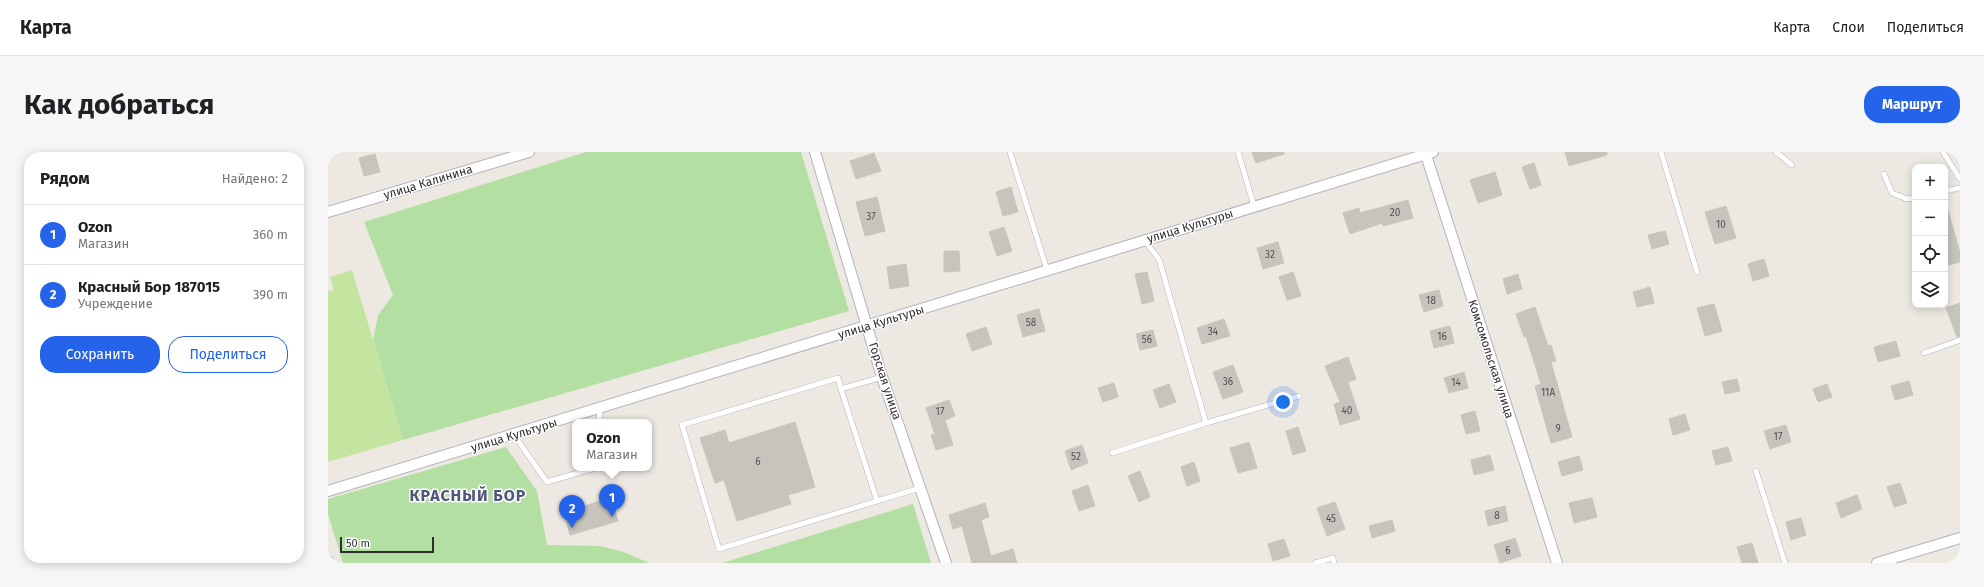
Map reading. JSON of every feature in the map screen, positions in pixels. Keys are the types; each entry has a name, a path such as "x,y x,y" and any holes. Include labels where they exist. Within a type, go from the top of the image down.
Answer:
{"street":[{"name":"улица Калинина","path":"328,212 529,152"},
{"name":"Горская улица","path":"815,152 882,377 946,563"},
{"name":"улица Культуры","path":"328,491 867,327 1428,153"},
{"name":"Комсомольская улица","path":"1428,153 1557,563"},
{"path":"1877,563 1960,538"}],"lane":[{"path":"1010,152 1048,271"},
{"path":"1238,152 1254,206"},
{"path":"1661,152 1697,272"},
{"path":"1776,152 1792,165"},
{"path":"1943,152 1960,179"},
{"path":"1884,174 1892,193 1907,199 1912,198"},
{"path":"1948,190 1960,188"},
{"path":"1144,240 1158,260 1206,423"},
{"path":"1924,353 1960,340"},
{"path":"841,389 882,377"},
{"path":"877,501 838,378 682,425 719,549 920,488"},
{"path":"1112,453 1206,423 1299,396"},
{"path":"599,419 600,408"},
{"path":"514,435 526,455 547,482 585,471"},
{"path":"1756,471 1784,563"},
{"path":"1315,563 1332,558 1334,563"}],"green space":[{"path":"586,152 801,152 849,311 403,440 373,340 378,315 393,295 364,222"},
{"path":"352,270 403,440 328,462 328,291 334,290 330,277"},
{"path":"506,447 537,491 547,545 600,546 624,552 649,563 343,563 328,514 328,499"},
{"path":"913,504 931,563 722,563"}],"building":[{"path":"1252,152 1284,152 1284,154 1256,163"},
{"path":"1565,152 1607,152 1607,155 1569,166"},
{"path":"874,153 881,171 856,179 850,161"},
{"path":"375,154 380,172 364,176 359,158"},
{"path":"1534,163 1541,185 1530,189 1522,167"},
{"path":"1495,172 1502,195 1478,203 1470,180"},
{"path":"1011,187 1018,212 1003,216 996,192"},
{"path":"877,197 885,231 865,236 856,202"},
{"path":"1408,200 1413,218 1383,226 1382,223 1350,234 1343,213 1359,208 1360,213"},
{"path":"1726,206 1736,238 1715,244 1705,212"},
{"path":"1948,210 1960,253 1960,262 1948,265"},
{"path":"1004,227 1012,251 997,256 989,232"},
{"path":"1665,231 1669,244 1652,249 1648,235"},
{"path":"1278,242 1284,263 1263,269 1257,248"},
{"path":"944,251 959,251 960,271 944,272"},
{"path":"1764,259 1769,276 1753,281 1748,264"},
{"path":"906,264 909,286 890,289 887,267"},
{"path":"1147,272 1154,301 1142,304 1135,274"},
{"path":"1293,272 1301,296 1287,300 1279,277"},
{"path":"1518,274 1522,289 1507,294 1503,279"},
{"path":"1650,287 1654,303 1637,307 1633,292"},
{"path":"1439,290 1443,306 1424,312 1419,295"},
{"path":"1960,303 1960,336 1957,337 1946,308"},
{"path":"1714,304 1722,331 1705,336 1697,308"},
{"path":"1535,307 1548,346 1551,345 1556,361 1551,362 1572,437 1551,443 1535,386 1541,384 1526,336 1524,337 1516,314"},
{"path":"1039,309 1045,331 1023,337 1017,315"},
{"path":"1224,319 1230,336 1202,344 1197,328"},
{"path":"1450,326 1454,343 1434,348 1430,331"},
{"path":"986,327 992,344 972,351 966,334"},
{"path":"1153,330 1157,346 1140,350 1136,334"},
{"path":"1896,341 1900,356 1878,362 1874,347"},
{"path":"1348,357 1356,379 1348,382 1360,419 1340,425 1334,404 1340,402 1325,366"},
{"path":"1233,365 1243,392 1223,399 1213,372"},
{"path":"1464,372 1468,388 1449,393 1444,378"},
{"path":"1737,379 1740,391 1725,394 1722,382"},
{"path":"1909,381 1913,395 1895,400 1891,386"},
{"path":"1114,383 1118,397 1103,402 1098,388"},
{"path":"1169,384 1176,402 1160,408 1153,390"},
{"path":"1827,384 1832,397 1818,402 1813,389"},
{"path":"949,400 955,416 945,420 953,445 936,450 931,435 935,434 926,408"},
{"path":"1475,411 1480,431 1466,434 1461,415"},
{"path":"1685,414 1690,430 1673,435 1669,419"},
{"path":"795,422 815,487 788,495 791,504 737,521 724,480 715,483 700,438 725,430 729,443"},
{"path":"1786,425 1791,442 1770,449 1764,431"},
{"path":"1298,427 1306,451 1293,455 1286,431"},
{"path":"1249,442 1257,468 1238,473 1230,448"},
{"path":"1082,445 1088,463 1071,470 1065,451"},
{"path":"1728,447 1732,461 1716,465 1712,451"},
{"path":"1490,455 1494,470 1474,475 1471,460"},
{"path":"1579,456 1583,470 1562,476 1558,462"},
{"path":"1194,462 1200,481 1187,486 1181,467"},
{"path":"1140,471 1150,497 1139,502 1128,476"},
{"path":"1900,483 1907,503 1894,507 1887,487"},
{"path":"1088,485 1095,506 1079,511 1072,491"},
{"path":"1857,495 1862,509 1841,518 1836,503"},
{"path":"611,498 618,521 570,535 564,512"},
{"path":"1592,498 1597,517 1574,523 1569,503"},
{"path":"1335,502 1345,529 1327,536 1317,508"},
{"path":"985,503 989,517 981,520 991,556 1013,549 1017,563 972,563 962,526 953,529 949,515"},
{"path":"1505,506 1508,521 1488,526 1485,511"},
{"path":"1801,518 1806,535 1791,540 1786,522"},
{"path":"1392,520 1395,531 1372,538 1369,526"},
{"path":"1515,538 1521,556 1500,563 1494,545"},
{"path":"1284,539 1290,556 1273,561 1268,544"},
{"path":"1752,543 1758,563 1742,563 1737,547"}],"place":[{"name":"Ozon","path":"612,517"},
{"name":"Красный Бор 187015","path":"572,528"}],"district":[{"name":"КРАСНЫЙ БОР","path":"468,495"}]}
